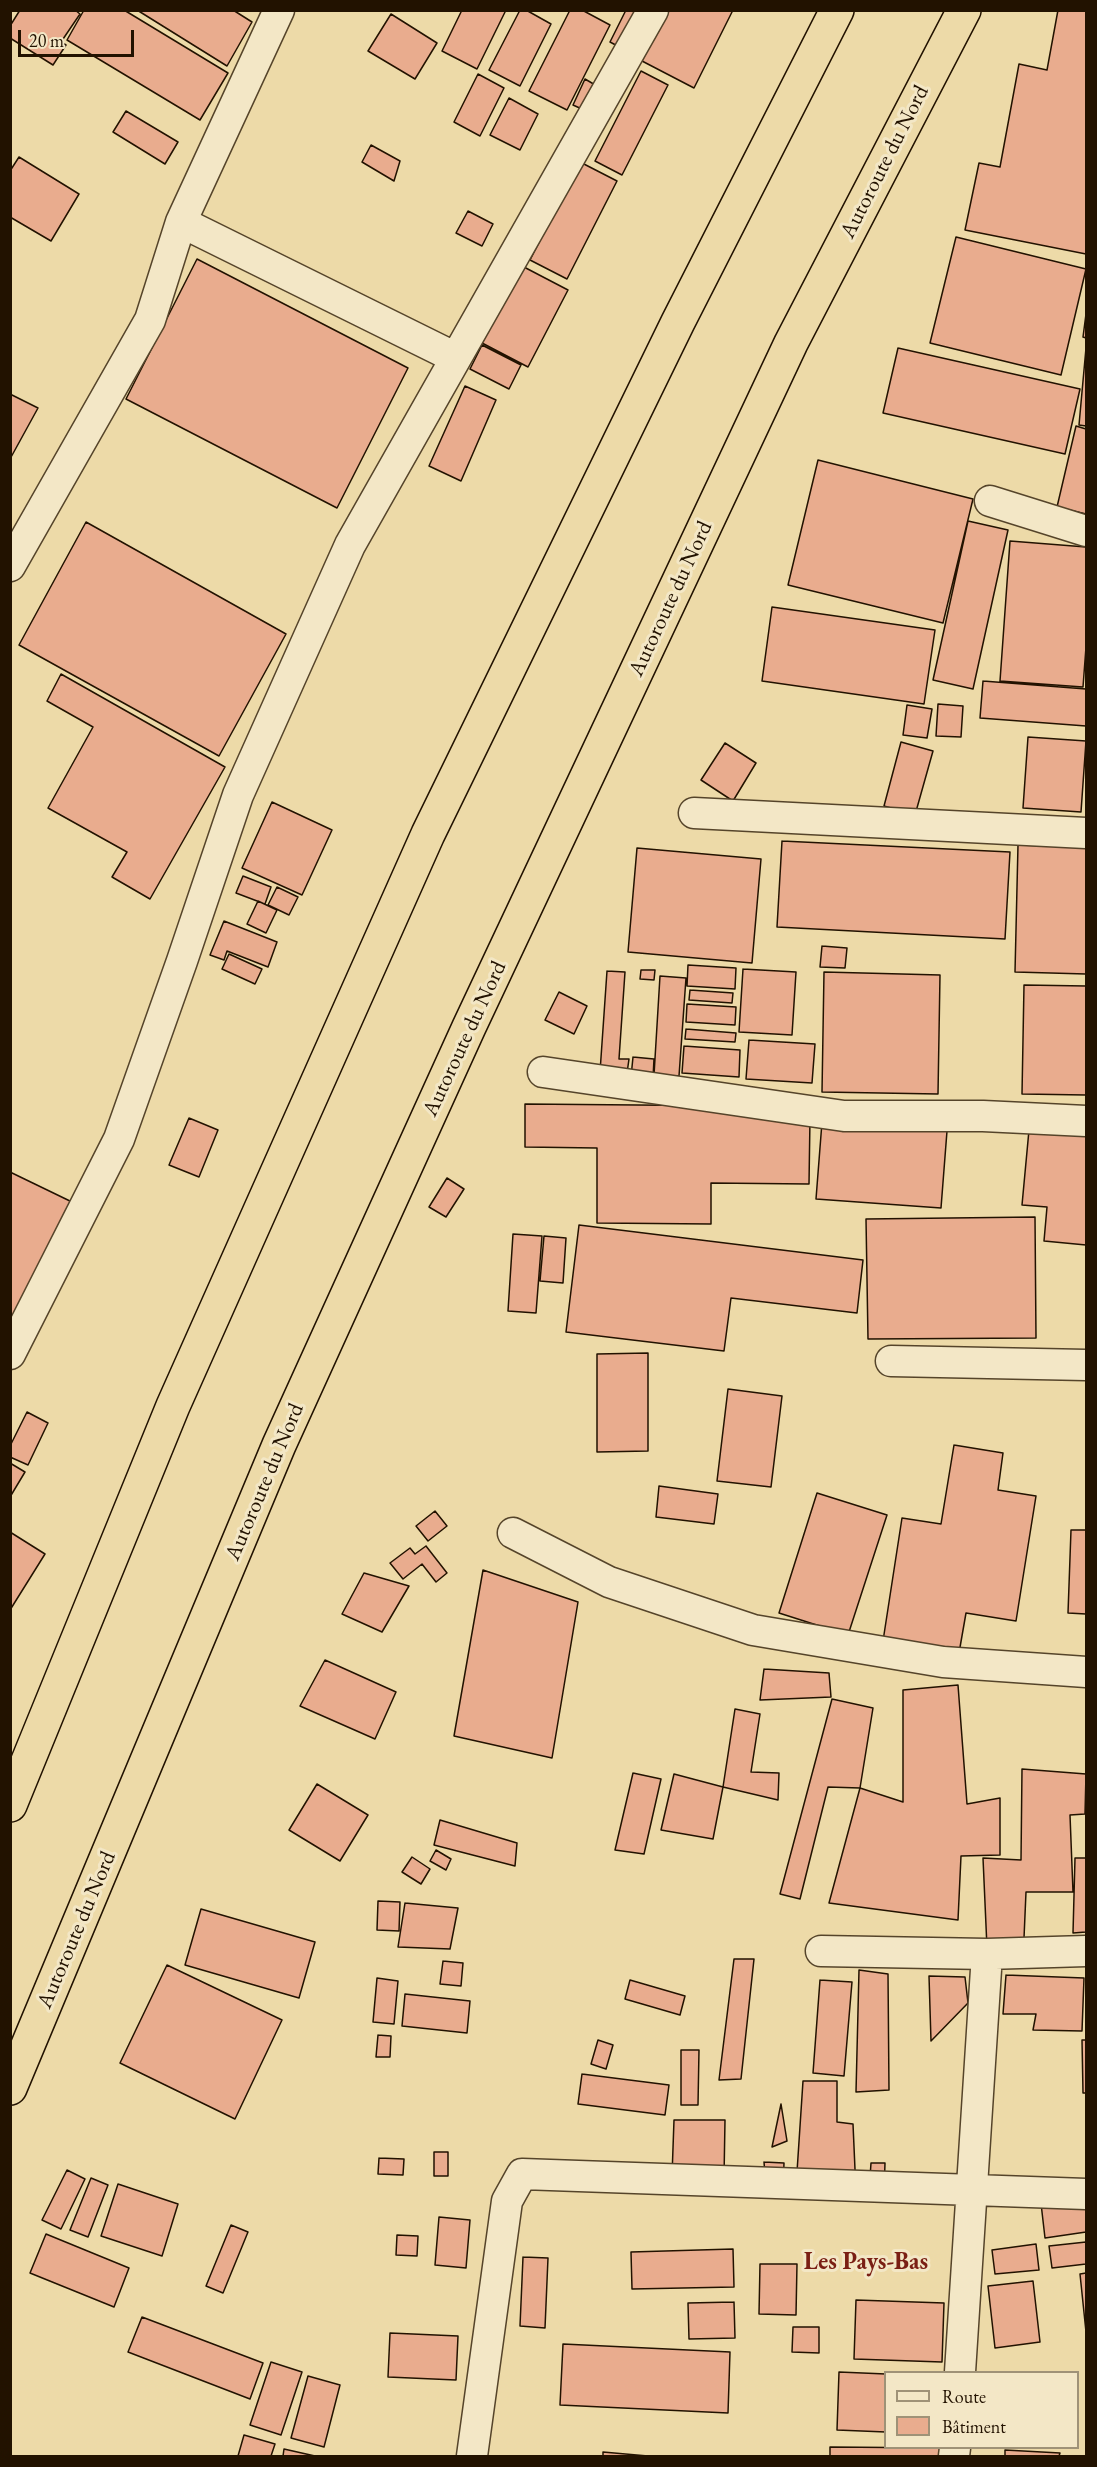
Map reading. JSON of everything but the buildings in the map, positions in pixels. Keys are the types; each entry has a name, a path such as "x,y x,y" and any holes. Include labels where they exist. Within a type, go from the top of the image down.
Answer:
{"highway":[{"path":"10,1805 173,1406 428,834 678,322 837,10"},
{"name":"Autoroute du Nord","path":"10,2088 279,1445 469,1027 792,343 964,10"}],"street":[{"path":"10,566 150,320 181,222 279,10"},
{"path":"10,1354 118,1139 243,784 350,545 454,357 653,10"},
{"path":"181,222 454,357"},
{"path":"990,501 1086,531"},
{"path":"694,813 1086,833"},
{"path":"543,1072 844,1116 983,1116 1086,1121"},
{"path":"891,1361 1086,1365"},
{"path":"513,1533 609,1582 753,1630 943,1662 1086,1672"},
{"path":"821,1951 987,1954 1086,1951"},
{"path":"960,2371 987,1954"},
{"path":"472,2457 507,2201 522,2174 1086,2194"}],"district":[{"name":"Les Pays-Bas","path":"866,2262"}]}
